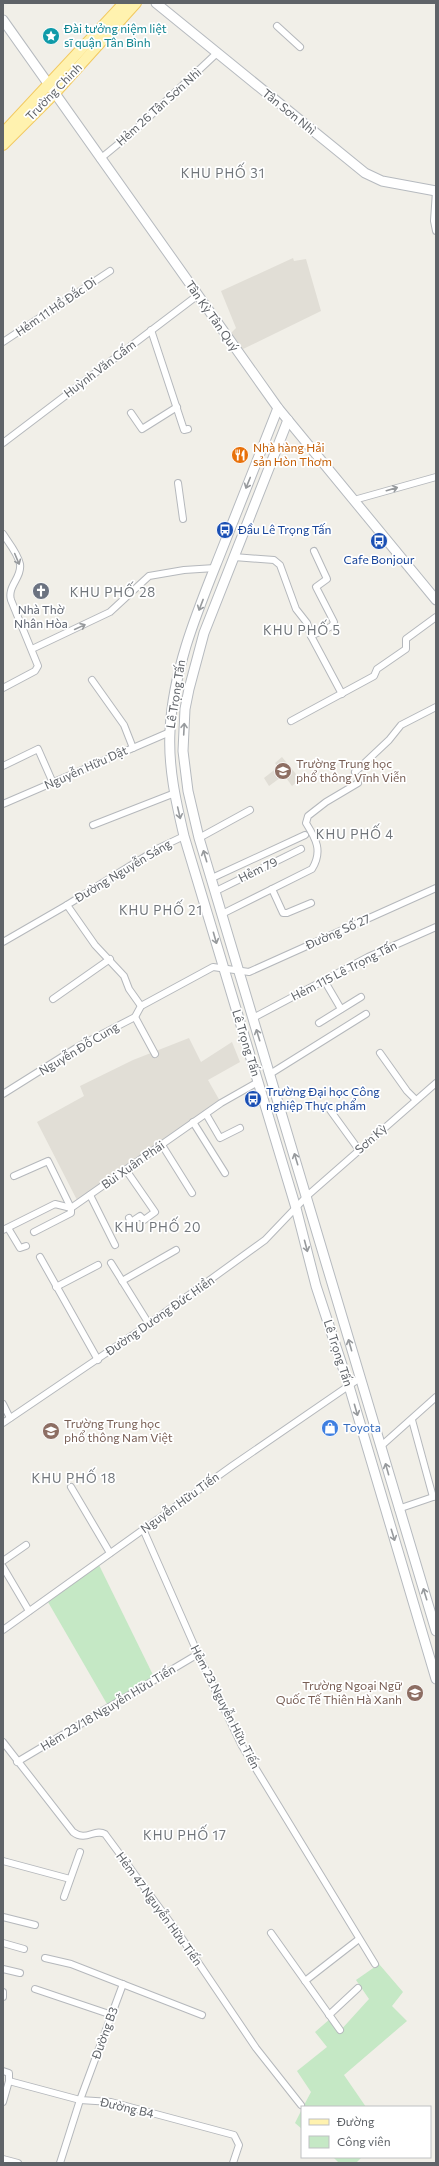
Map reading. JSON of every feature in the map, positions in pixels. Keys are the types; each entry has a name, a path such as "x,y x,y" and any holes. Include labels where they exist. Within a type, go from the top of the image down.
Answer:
{"main road":[{"name":"Trường Chinh","path":"3,145 124,3"},
{"name":"Trường Chinh","path":"3,133 52,89 136,3"},
{"name":"Tân Sơn Nhì","path":"156,3 365,173 382,181 436,191"},
{"name":"Tân Kỳ Tân Quý","path":"3,20 100,159 278,408 436,600"},
{"name":"Lê Trọng Tấn","path":"278,408 182,656 175,689 170,732 170,761 184,836 296,1208 316,1286 348,1386 436,1679"},
{"name":"Lê Trọng Tấn","path":"288,420 198,652 186,709 183,751 185,771 199,838 307,1196 398,1509 436,1631"}],"street":[{"path":"277,26 300,47"},
{"name":"Hẻm 26 Tân Sơn Nhì","path":"100,159 134,131 217,53"},
{"path":"436,191 434,221 436,230"},
{"name":"Hẻm 11 Hồ Đắc Di","path":"3,342 110,271"},
{"name":"Huỳnh Văn Gấm","path":"3,443 198,296"},
{"path":"151,330 184,430 188,429"},
{"path":"131,413 142,430 177,406"},
{"path":"354,500 436,477"},
{"path":"178,483 183,519"},
{"path":"3,534 20,566 12,586 11,600 32,649 38,668 3,688"},
{"path":"311,636 332,626 334,622 316,587 327,579 314,551"},
{"path":"234,557 274,560 280,565 296,609 307,623 311,636 342,694"},
{"path":"32,649 114,610 149,576 184,570 215,568"},
{"path":"3,590 12,586"},
{"path":"291,721 374,676 377,669 406,649 406,639 436,617"},
{"path":"92,680 109,706 124,725 133,748"},
{"path":"355,772 389,740 401,725 436,707"},
{"name":"Nguyễn Hữu Dật","path":"3,804 170,732"},
{"path":"3,766 38,749 53,783"},
{"path":"222,914 312,869 316,862 317,842 306,823 308,816 326,802 358,783"},
{"path":"93,824 175,793"},
{"path":"199,838 250,810"},
{"path":"212,878 305,835"},
{"name":"Đường Nguyễn Sáng","path":"141,1006 128,989 124,976 95,945 67,905 159,848 184,836"},
{"name":"Hẻm 79","path":"216,891 301,849"},
{"path":"272,889 283,912 287,913 311,903"},
{"path":"435,889 436,897"},
{"name":"Đường Số 27","path":"239,970 249,972 435,889"},
{"path":"3,942 67,905"},
{"name":"Hẻm 115 Lê Trọng Tấn","path":"253,1018 368,957 436,927"},
{"path":"53,999 110,960"},
{"path":"155,1054 135,1017 141,1006 213,967 239,970"},
{"path":"324,980 341,1009"},
{"path":"319,1023 361,997"},
{"path":"270,1074 366,1014"},
{"name":"Nguyễn Đỗ Cung","path":"3,1094 81,1045 135,1017"},
{"path":"380,1053 406,1091 416,1100"},
{"name":"Bùi Xuân Phái","path":"34,1232 71,1213 71,1208 193,1122 258,1082"},
{"name":"Sơn Kỳ","path":"307,1196 436,1083"},
{"path":"330,1110 359,1150"},
{"path":"206,1114 220,1138 240,1128"},
{"path":"193,1122 225,1173"},
{"path":"162,1144 192,1193"},
{"path":"14,1176 48,1161 71,1208"},
{"path":"126,1170 155,1212 144,1220 140,1216 131,1222 129,1218"},
{"path":"90,1195 115,1245"},
{"name":"Đường Dương Đức Hiền","path":"3,1423 49,1390 98,1360 265,1240 307,1196"},
{"path":"26,1246 20,1248 5,1229 55,1204 71,1208"},
{"path":"122,1281 176,1250"},
{"path":"40,1257 98,1360"},
{"path":"111,1263 149,1324"},
{"path":"56,1287 98,1265"},
{"name":"Nguyễn Hữu Tiến","path":"3,1630 143,1529 360,1378"},
{"path":"380,1447 435,1400"},
{"path":"3,1404 10,1418"},
{"path":"398,1509 435,1497 412,1420"},
{"path":"71,1487 110,1553"},
{"name":"Hẻm 23 Nguyễn Hữu Tiến","path":"143,1529 198,1654 242,1746 375,1964"},
{"path":"3,1561 26,1545"},
{"path":"3,1567 29,1610"},
{"name":"Hẻm 23/18 Nguyễn Hữu Tiến","path":"17,1762 198,1654"},
{"name":"Hẻm 47 Nguyễn Hữu Tiến","path":"3,1742 17,1762 75,1834 82,1836 100,1832 105,1834 181,1937 256,2048 301,2105"},
{"path":"64,1897 80,1852"},
{"path":"3,1860 70,1879"},
{"path":"3,1916 35,1925"},
{"path":"271,1933 340,2030"},
{"path":"305,1981 359,1939"},
{"path":"3,1943 24,1949"},
{"path":"45,1958 71,1964 202,2015"},
{"path":"3,1968 20,1973"},
{"name":"Đường B3","path":"60,2163 80,2100 123,1984"},
{"path":"329,2014 358,1988"},
{"path":"35,1990 112,2015"},
{"path":"3,1992 3,1997"},
{"path":"3,2071 9,2073 9,2081 3,2102"},
{"name":"Đường B4","path":"9,2081 80,2100 111,2102 234,2135 239,2145 233,2163"},
{"path":"3,2159 18,2163"}],"shaded area":[{"path":"293,258 294,261 306,259 321,311 243,349 231,333 236,328 221,291"},
{"name":"Trường Trung học phổ thông Vĩnh Viễn","path":"282,757 300,779 292,786 284,775 269,786 264,778 278,767 275,763"},
{"path":"189,1038 201,1062 232,1042 240,1062 208,1080 221,1103 77,1200 37,1122 84,1096 80,1086 133,1060"}],"green space":[{"path":"99,1565 154,1677 107,1704 48,1602"},
{"path":"379,1964 403,1992 392,2006 407,2021 344,2075 365,2106 304,2106 311,2092 297,2071 327,2047 315,2032 330,2019 339,2032 369,1999 356,1980"},
{"path":"301,2111 301,2128 295,2123"},
{"path":"334,2158 361,2158 356,2163 339,2163"}],"place":[{"name":"Đài tưởng niệm liệt sĩ quận Tân Bình","path":"51,36"},
{"name":"Nhà hàng Hải sản Hòn Thơm","path":"240,455"},
{"name":"Đầu Lê Trọng Tấn","path":"225,530"},
{"name":"Cafe Bonjour","path":"379,541"},
{"name":"Nhà Thờ Nhân Hòa","path":"41,591"},
{"name":"Trường Trung học phổ thông Vĩnh Viễn","path":"283,771"},
{"name":"Trường Đại học Công nghiệp Thực phẩm","path":"253,1099"},
{"name":"Toyota","path":"330,1428"},
{"name":"Trường Trung học phổ thông Nam Việt","path":"51,1431"},
{"name":"Trường Ngoại Ngữ Quốc Tế Thiên Hà Xanh","path":"415,1693"}],"district":[{"name":"KHU PHỐ 31","path":"223,173"},
{"name":"KHU PHỐ 28","path":"113,592"},
{"name":"KHU PHỐ 5","path":"302,630"},
{"name":"KHU PHỐ 4","path":"355,834"},
{"name":"KHU PHỐ 21","path":"161,910"},
{"name":"KHU PHỐ 20","path":"158,1227"},
{"name":"KHU PHỐ 18","path":"74,1478"},
{"name":"KHU PHỐ 17","path":"185,1835"}]}
